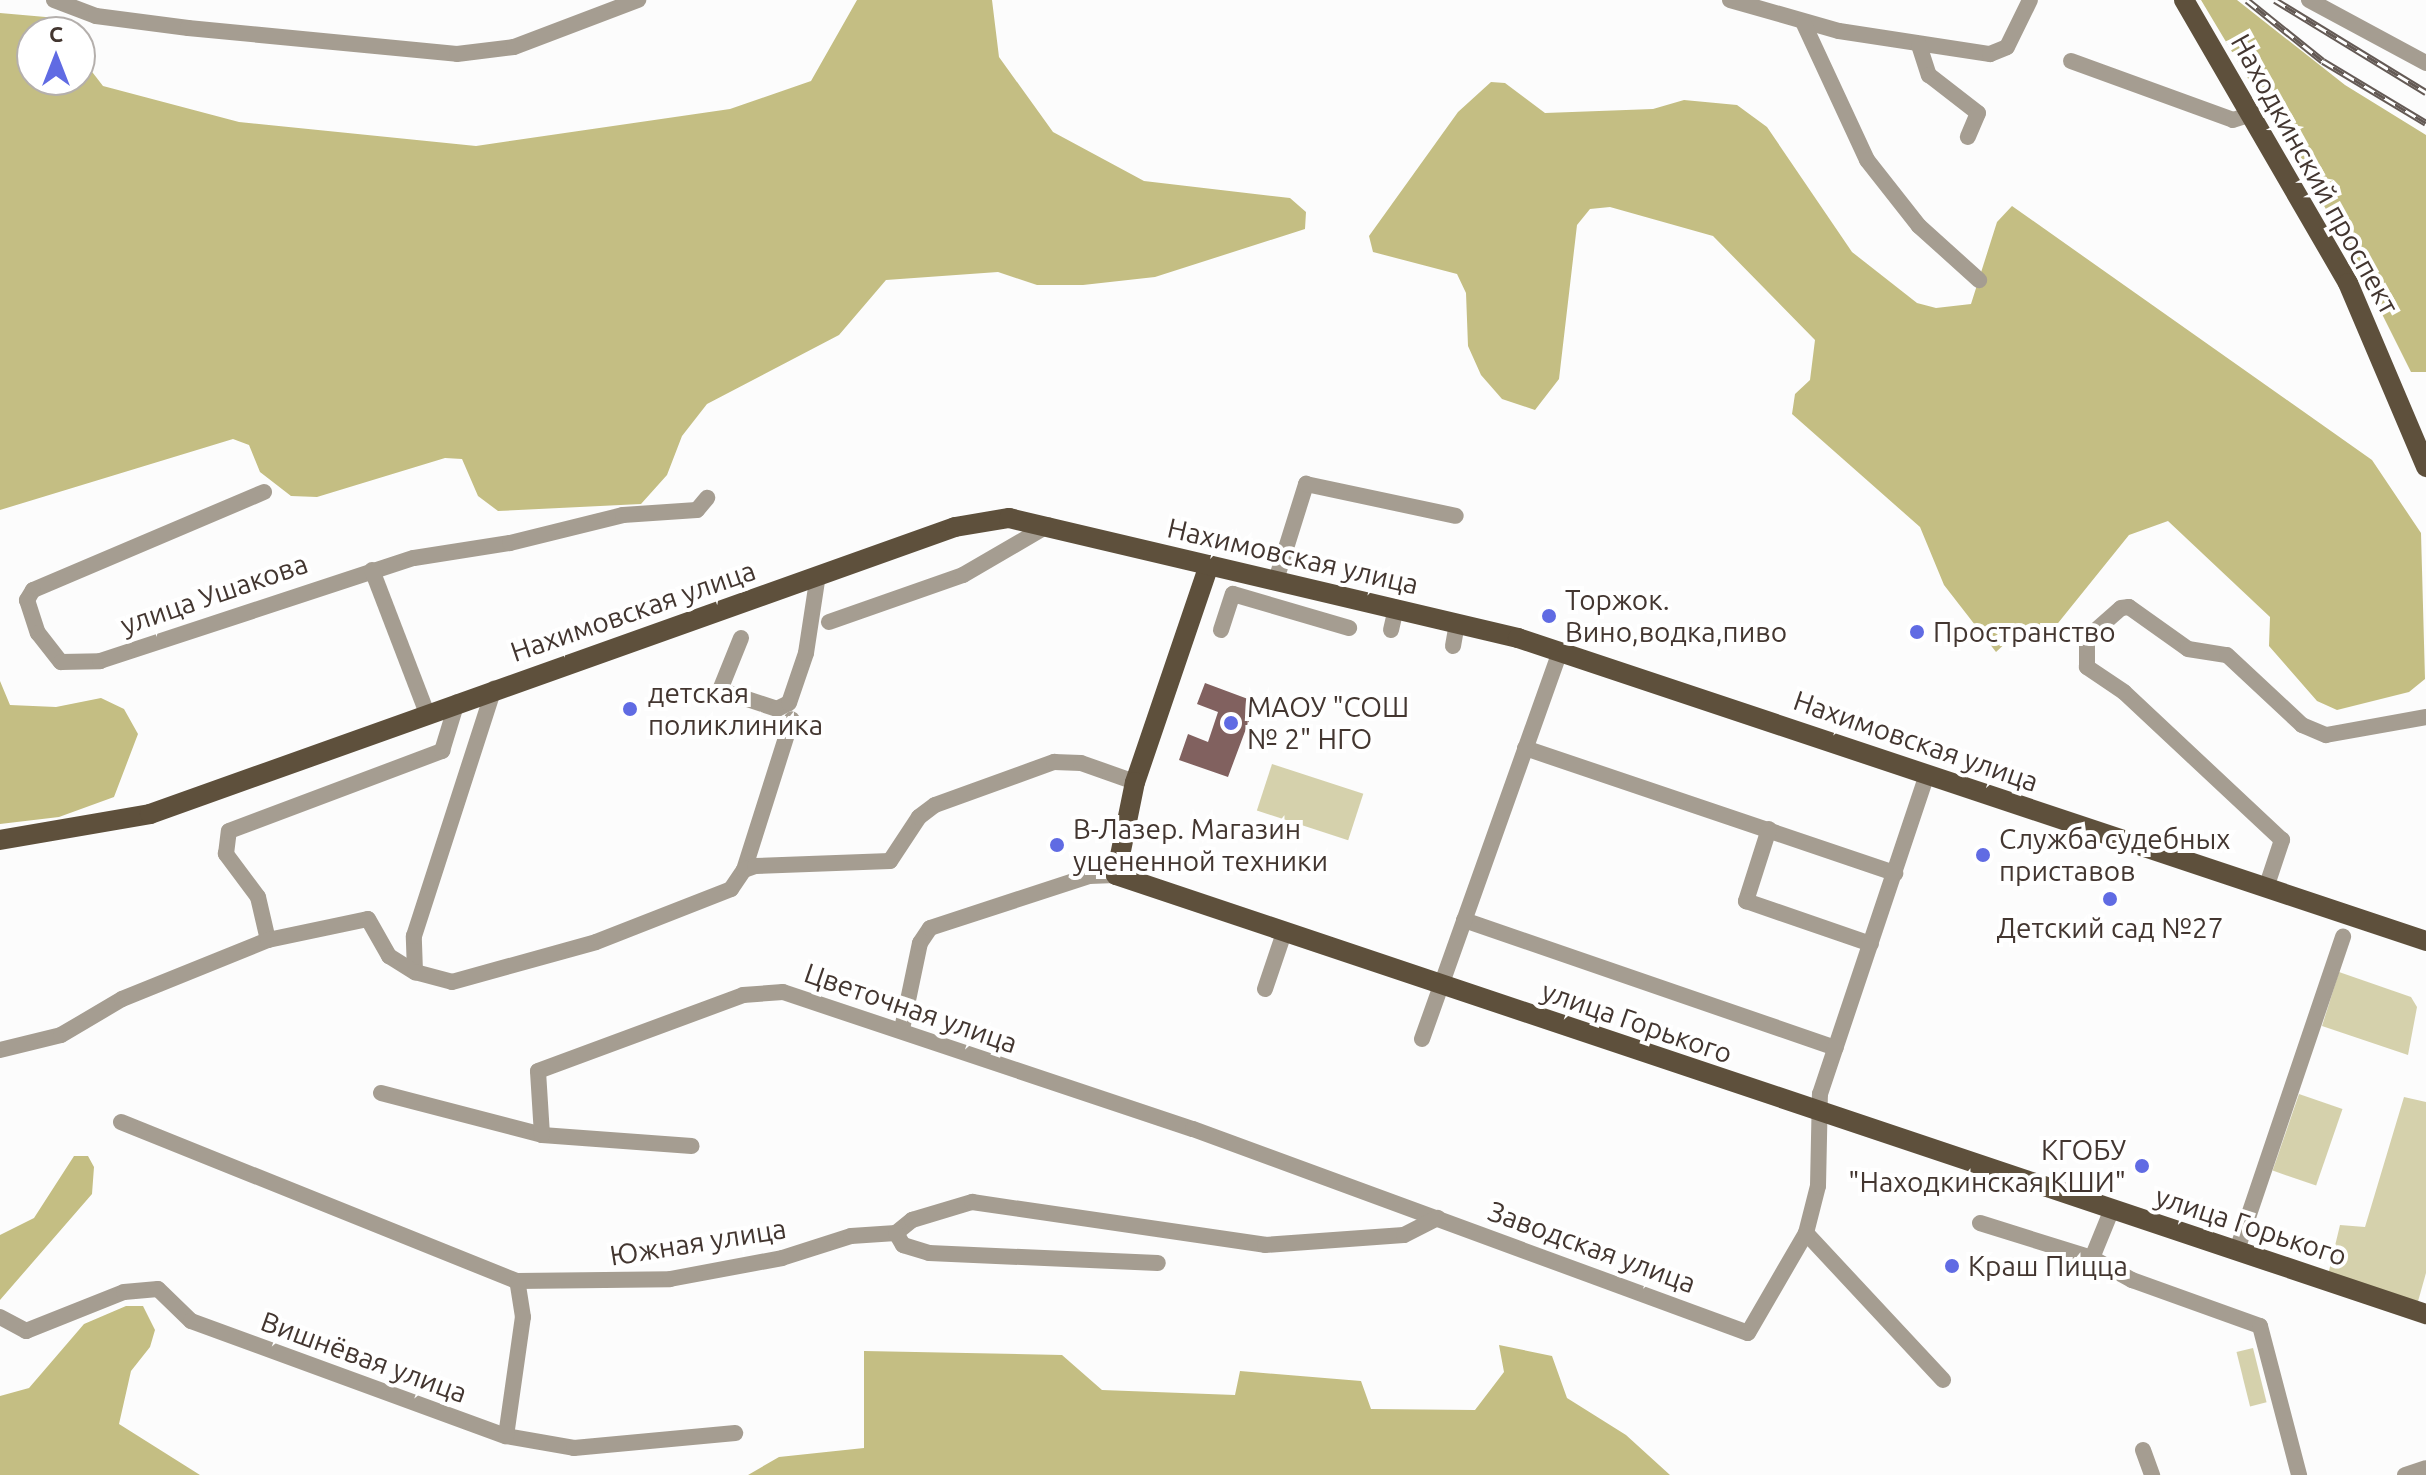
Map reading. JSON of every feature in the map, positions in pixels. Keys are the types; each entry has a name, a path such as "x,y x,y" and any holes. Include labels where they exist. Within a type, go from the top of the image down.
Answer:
{"main road":[{"name":"Находкинский проспект","path":"2184,0 2354,294 2426,467"},
{"name":"Нахимовская улица","path":"0,840 150,814 818,575 976,521 1009,518 1049,525 1560,651 2426,941"},
{"path":"1116,875 1135,782 1209,565"},
{"name":"улица Горького","path":"1116,875 1816,1113 2426,1314"}],"street":[{"path":"54,0 96,16 457,54 514,47 638,0"},
{"path":"1730,0 1803,22 1919,45 1990,54 2007,47 2030,0"},
{"path":"2309,0 2426,63"},
{"path":"1803,22 1867,160 1919,226 1979,280"},
{"path":"1919,45 1929,75 1978,113 1968,137"},
{"path":"2071,61 2233,120 2251,114"},
{"path":"1276,580 1306,484 1456,516"},
{"name":"улица Ушакова","path":"264,492 33,590 27,600 38,633 61,662 100,661 372,570 623,515 697,510 707,498"},
{"path":"829,622 963,575 1049,525"},
{"path":"372,570 427,713"},
{"path":"741,638 720,690 777,709 789,703 806,653 818,575"},
{"path":"1221,630 1233,594 1349,628"},
{"path":"2266,888 2282,840 2124,692 2087,667 2087,638 2121,608 2129,607 2188,649 2227,655 2302,725 2326,735 2426,717"},
{"path":"1391,630 1396,609"},
{"path":"1453,646 1457,624"},
{"path":"1422,1039 1560,651"},
{"path":"415,972 414,936 494,689"},
{"path":"268,940 258,897 226,854 229,831 442,751 457,702"},
{"path":"0,1050 61,1035 122,999 268,940 368,919 389,956 415,972 452,982 596,942 731,889 744,870 792,719"},
{"path":"1525,748 1895,873"},
{"path":"744,870 890,861 919,817 935,805 1054,762 1081,763 1135,782"},
{"name":"Заводская улица","path":"1193,1129 1748,1333 1806,1233 1818,1186 1816,1113 1927,774"},
{"path":"1769,829 1746,901 1871,944"},
{"name":"улица Горького","path":"902,1029 920,943 930,928 1089,876 1116,875"},
{"path":"1464,920 1836,1048"},
{"path":"1265,989 1284,933"},
{"path":"2237,1250 2343,936"},
{"name":"Цветочная улица","path":"542,1135 538,1071 743,995 813,998 1193,1129"},
{"path":"381,1093 542,1135 692,1146"},
{"name":"Южная улица","path":"121,1122 517,1281 670,1279 782,1258 851,1236 896,1233"},
{"path":"1158,1263 929,1253 903,1245 896,1233 912,1220 972,1202 1265,1245 1404,1235 1438,1218"},
{"path":"2092,1258 2112,1209"},
{"path":"1980,1223 2092,1258 2132,1280 2260,1326 2299,1475"},
{"path":"1806,1233 1943,1380"},
{"path":"506,1436 523,1317 517,1281"},
{"name":"Вишнёвая улица","path":"0,1317 26,1331 124,1292 158,1289 191,1321 506,1436 574,1448 735,1433"},
{"path":"2143,1450 2152,1475"}],"shaded area":[{"path":"857,0 992,0 999,57 1053,132 1144,181 1290,198 1306,212 1305,229 1155,277 1083,285 1037,285 998,272 886,280 839,335 707,404 682,436 667,475 641,504 498,511 478,496 462,459 445,458 317,497 291,496 260,472 249,445 233,439 0,510 0,13 34,16 16,16 16,96 96,96 96,77 103,86 239,122 476,146 730,109 811,81"},
{"path":"2201,0 2237,0 2345,85 2426,135 2426,372 2411,372 2348,246"},
{"path":"1491,82 1505,83 1545,113 1653,109 1684,100 1737,105 1767,127 1852,252 1917,303 1936,308 1971,304 1997,222 2012,206 2372,460 2421,533 2425,679 2409,692 2337,710 2317,701 2269,646 2270,617 2168,521 2129,535 2046,638 2011,638 1996,652 1944,585 1920,527 1792,414 1795,394 1810,380 1815,340 1713,236 1610,207 1590,209 1577,225 1559,379 1535,410 1502,399 1481,375 1468,346 1466,293 1457,274 1373,252 1369,236 1458,112"},
{"path":"0,681 10,705 56,707 101,698 124,709 138,734 114,797 59,817 0,824"},
{"path":"1272,764 1363,794 1348,840 1257,811"},
{"path":"2339,972 2411,997 2417,1007 2408,1055 2322,1026"},
{"path":"2299,1094 2342,1109 2316,1186 2273,1171"},
{"path":"2404,1097 2426,1102 2426,1273 2417,1305 2328,1275 2340,1225 2365,1227"},
{"path":"74,1156 88,1156 94,1167 92,1194 0,1300 0,1235 34,1218"},
{"path":"126,1306 143,1306 155,1330 150,1347 131,1371 119,1424 200,1475 0,1475 0,1396 29,1388 84,1324"},
{"path":"1499,1345 1552,1356 1567,1398 1626,1435 1670,1475 748,1475 779,1457 864,1448 864,1351 1062,1355 1102,1390 1235,1395 1240,1371 1361,1381 1371,1409 1475,1410 1504,1372"},
{"path":"2253,1348 2267,1402 2250,1406 2237,1352"}],"building":[{"name":"МАОУ \"СОШ № 2\" НГО","path":"1205,683 1256,702 1228,777 1179,760 1188,734 1208,742 1218,712 1197,704"}],"railway":[{"path":"2247,0 2323,61 2426,123"},
{"path":"2275,0 2426,92"}],"place":[{"name":"Торжок. Вино,водка,пиво","path":"1549,616"},
{"name":"Пространство","path":"1917,632"},
{"name":"детская поликлиника","path":"630,709"},
{"name":"МАОУ \"СОШ № 2\" НГО","path":"1231,723"},
{"name":"В-Лазер. Магазин уцененной техники","path":"1057,845"},
{"name":"Служба судебных приставов","path":"1983,855"},
{"name":"Детский сад №27","path":"2110,899"},
{"name":"КГОБУ \"Находкинская КШИ\"","path":"2142,1166"},
{"name":"Краш Пицца","path":"1952,1266"}]}
